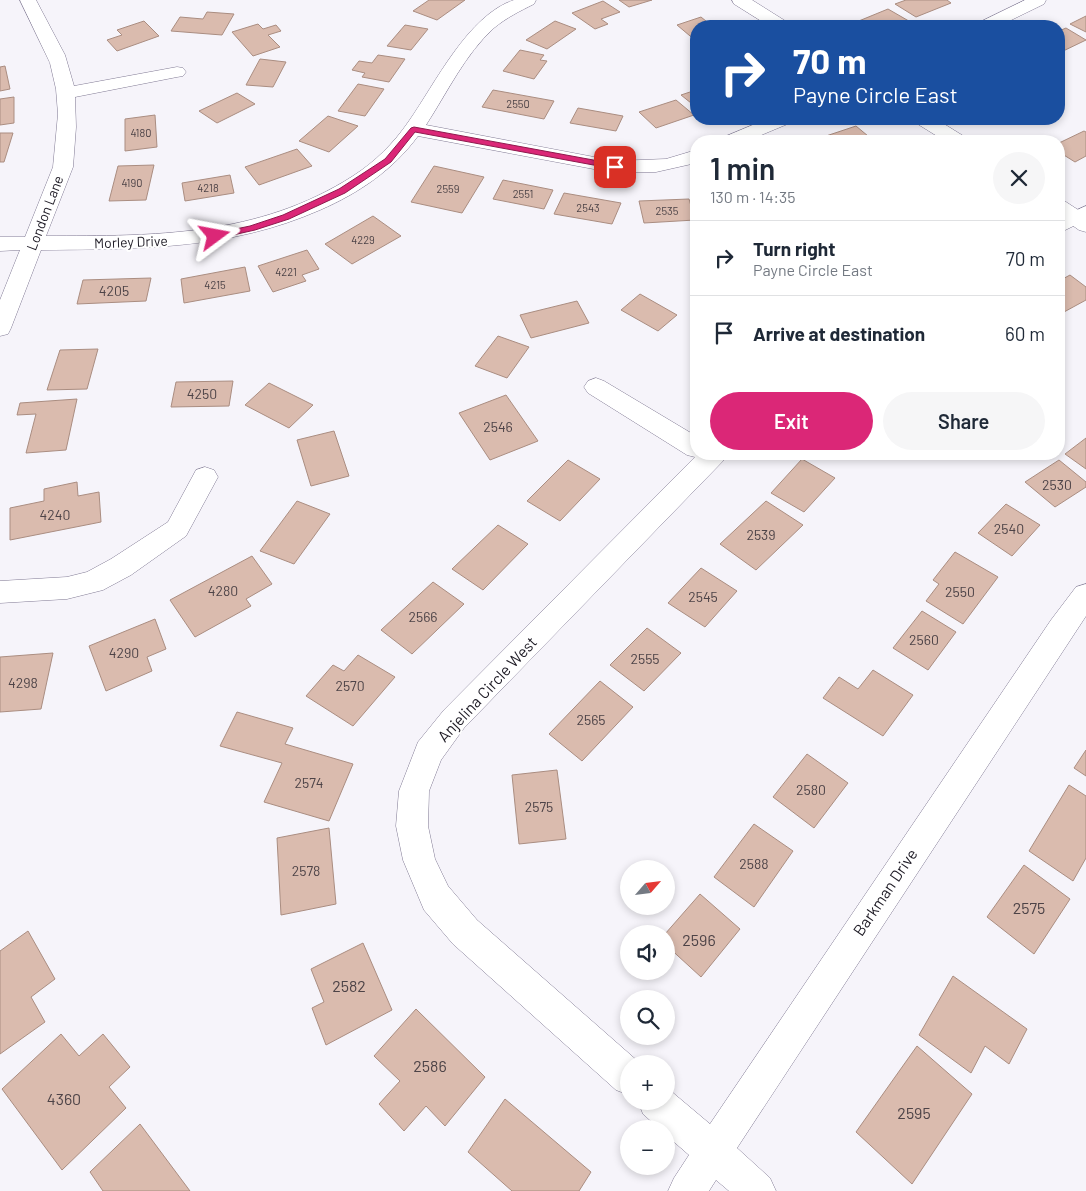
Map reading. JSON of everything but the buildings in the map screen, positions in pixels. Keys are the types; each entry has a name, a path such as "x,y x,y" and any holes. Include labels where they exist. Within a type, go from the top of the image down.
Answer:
{"street":[{"name":"London Lane","path":"0,328 63,167 68,114 66,93 58,61 28,0"},
{"name":"Morley Drive","path":"0,244 141,243 182,240 215,236 252,228 301,211 342,191 388,160 414,129 473,40 488,25 528,0"},
{"path":"740,0 772,20"},
{"path":"998,20 1038,0"},
{"path":"66,93 177,72"},
{"path":"745,135 769,125"},
{"path":"933,125 949,135"},
{"path":"414,129 615,167 666,166 690,158"},
{"name":"Anjelina Circle West","path":"596,387 690,443"},
{"name":"Anjelina Circle West","path":"620,1070 465,932 436,898 419,860 412,826 414,791 429,752 454,719 700,460"},
{"path":"0,592 66,588 93,582 121,567 177,529 206,477"},
{"name":"Barkman Drive","path":"687,1191 1061,628 1086,596"},
{"path":"666,1110 757,1191"}],"route":[{"path":"215,236 252,228 316,205 368,175 388,160 414,129 615,167"}]}
